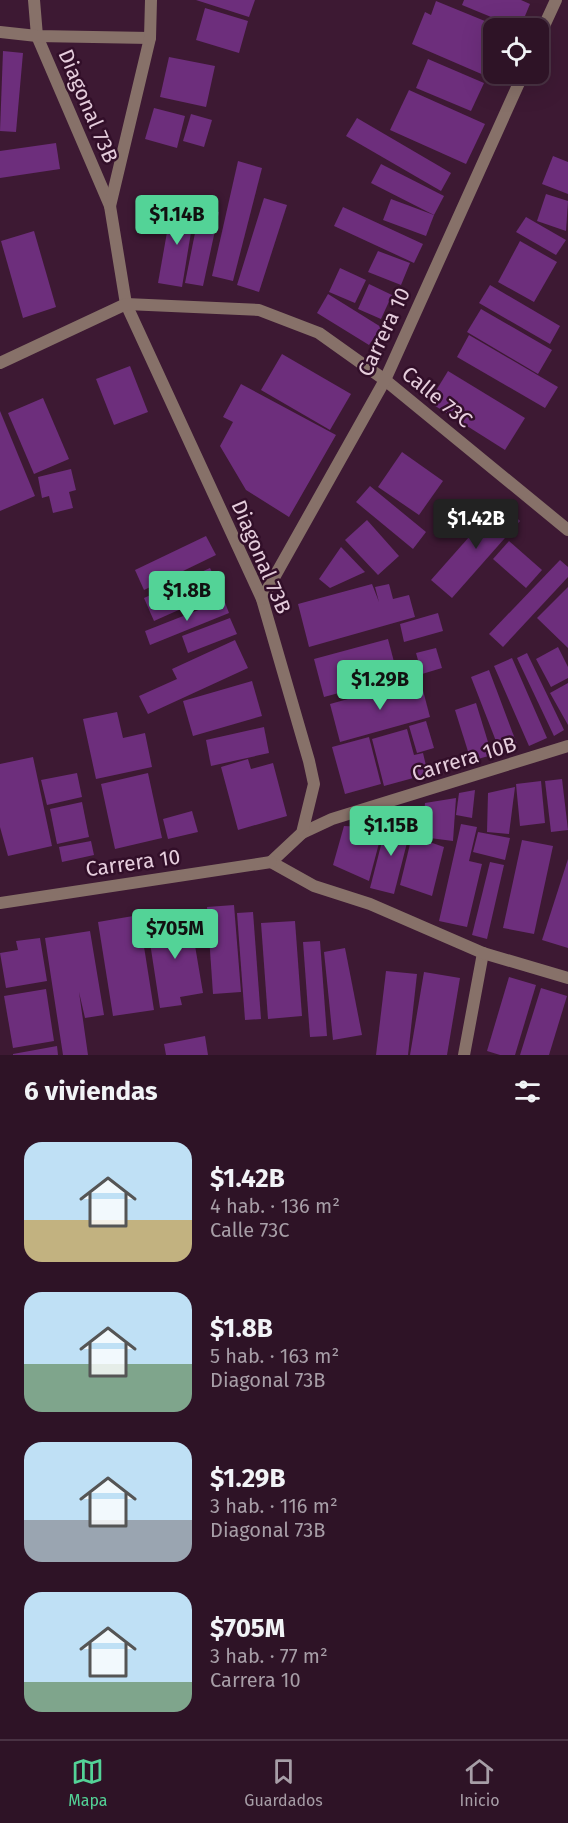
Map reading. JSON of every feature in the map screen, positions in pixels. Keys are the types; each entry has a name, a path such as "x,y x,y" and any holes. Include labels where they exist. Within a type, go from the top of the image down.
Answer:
{"street":[{"name":"Diagonal 73B","path":"34,0 37,36 110,206 126,304 262,598 314,784 302,833"},
{"path":"110,206 150,38 151,0"},
{"path":"548,18 556,0"},
{"path":"0,32 37,36 150,38"},
{"name":"Carrera 10","path":"262,598 385,380 518,84"},
{"path":"0,363 126,304"},
{"name":"Calle 73C","path":"126,304 259,310 319,333 385,380 568,530"},
{"name":"Carrera 10B","path":"302,833 332,819 516,765 568,746"},
{"path":"302,833 272,862 314,886 370,904 483,953 568,978"},
{"name":"Carrera 10","path":"0,903 272,862"},
{"path":"464,1055 483,953"}],"building":[{"path":"196,0 255,0 249,17"},
{"path":"464,0 521,0 530,4 524,18 494,18 462,5"},
{"path":"436,1 483,20 483,75 412,44 425,12 431,15"},
{"path":"205,8 248,21 239,53 196,40"},
{"path":"3,51 23,53 16,132 0,131"},
{"path":"169,57 215,66 206,107 160,97"},
{"path":"428,59 484,84 471,111 416,88"},
{"path":"409,90 485,124 466,164 390,130"},
{"path":"154,108 185,116 177,148 145,139"},
{"path":"191,114 212,120 204,147 183,141"},
{"path":"357,118 451,173 441,191 346,136"},
{"path":"56,143 60,169 0,178 0,151"},
{"path":"553,156 568,162 568,194 542,184"},
{"path":"238,161 262,168 233,281 212,276"},
{"path":"381,164 444,196 434,215 371,183"},
{"path":"546,194 568,201 566,231 537,221"},
{"path":"264,198 287,205 259,292 237,285"},
{"path":"391,199 434,215 426,236 383,220"},
{"path":"172,204 195,208 182,287 158,283"},
{"path":"343,207 423,244 414,263 334,226"},
{"path":"200,208 219,212 203,286 185,283"},
{"path":"526,217 566,240 556,255 516,232"},
{"path":"34,231 56,307 23,318 1,241"},
{"path":"520,241 557,262 534,302 498,282"},
{"path":"378,251 410,263 401,285 368,272"},
{"path":"340,268 366,280 355,303 329,292"},
{"path":"369,284 392,295 381,319 358,309"},
{"path":"490,285 560,326 550,344 479,303"},
{"path":"328,294 381,327 369,345 317,313"},
{"path":"481,309 552,350 538,374 467,332"},
{"path":"469,335 558,387 545,408 457,357"},
{"path":"282,354 351,394 330,430 261,390"},
{"path":"130,366 148,412 114,425 96,379"},
{"path":"448,371 525,418 505,450 429,402"},
{"path":"241,384 336,435 289,517 246,490 220,446 233,422 223,417"},
{"path":"43,398 69,459 34,474 8,413"},
{"path":"0,411 35,496 0,511"},
{"path":"402,452 443,481 419,515 378,487"},
{"path":"71,469 76,490 69,492 73,508 53,513 49,496 42,498 38,477"},
{"path":"370,486 426,532 413,549 356,502"},
{"path":"500,502 520,521 452,598 431,580"},
{"path":"367,520 399,556 378,575 345,540"},
{"path":"206,536 216,555 144,590 135,570"},
{"path":"509,541 542,570 526,588 493,559"},
{"path":"341,547 365,572 330,588 319,579"},
{"path":"560,560 568,567 568,577 503,647 489,634"},
{"path":"210,568 221,591 154,621 144,598"},
{"path":"372,584 379,602 375,587 389,584 393,599 409,595 415,617 309,647 298,604"},
{"path":"568,587 568,648 537,618"},
{"path":"224,600 229,613 150,645 145,631"},
{"path":"438,613 443,631 404,642 400,624"},
{"path":"230,618 237,634 188,653 182,636"},
{"path":"388,639 398,677 324,697 314,659"},
{"path":"235,640 248,668 148,714 139,696 177,679 172,669"},
{"path":"558,647 568,667 568,678 551,687 536,659"},
{"path":"436,648 442,668 422,674 416,653"},
{"path":"527,653 564,730 554,736 517,658"},
{"path":"512,658 547,738 529,746 494,666"},
{"path":"489,670 518,747 501,754 471,677"},
{"path":"420,679 430,717 340,742 330,704"},
{"path":"252,681 262,716 193,736 183,701"},
{"path":"568,683 568,725 550,693"},
{"path":"476,703 492,755 471,761 455,710"},
{"path":"117,712 123,738 145,733 152,767 96,779 83,719"},
{"path":"426,721 434,748 417,753 409,726"},
{"path":"264,727 269,753 211,766 206,740"},
{"path":"407,729 414,755 423,753 428,774 384,786 372,739"},
{"path":"369,737 381,784 345,794 332,747"},
{"path":"33,757 52,846 8,856 0,827 0,764"},
{"path":"248,759 251,769 273,763 287,816 238,830 221,767"},
{"path":"77,773 82,797 47,805 41,780"},
{"path":"148,773 162,838 115,849 101,784"},
{"path":"562,779 568,830 551,832 545,781"},
{"path":"541,781 545,823 520,826 516,784"},
{"path":"515,787 509,834 487,832 488,793"},
{"path":"475,790 472,818 456,815 459,793"},
{"path":"456,798 453,841 422,837 425,803"},
{"path":"82,802 89,837 57,844 50,809"},
{"path":"192,811 198,832 168,839 163,819"},
{"path":"387,822 412,823 394,894 370,888"},
{"path":"461,824 477,827 469,861 482,864 467,927 439,921"},
{"path":"344,826 383,828 369,881 333,865"},
{"path":"478,832 510,838 505,860 473,852"},
{"path":"412,836 444,847 432,896 400,885"},
{"path":"522,840 553,846 534,934 503,928"},
{"path":"91,841 94,855 62,862 59,847"},
{"path":"568,859 568,948 542,940"},
{"path":"490,862 504,865 487,939 472,935"},
{"path":"234,905 241,992 213,994 207,907"},
{"path":"253,912 261,1019 245,1020 237,913"},
{"path":"139,915 154,1010 113,1016 98,922"},
{"path":"190,916 203,993 180,997 182,1005 160,1008 147,923"},
{"path":"295,921 302,1016 268,1019 261,923"},
{"path":"90,931 104,1015 85,1018 79,992 88,1055 63,1055 45,938"},
{"path":"40,938 47,981 6,988 0,953 18,950 16,941"},
{"path":"320,941 327,1036 310,1037 303,942"},
{"path":"345,948 362,1035 333,1040 324,952"},
{"path":"386,971 417,974 408,1055 376,1055"},
{"path":"424,972 460,978 447,1055 410,1055"},
{"path":"509,977 536,985 515,1055 500,1055 487,1051"},
{"path":"541,988 567,996 549,1055 520,1055"},
{"path":"46,989 54,1041 13,1048 4,996"},
{"path":"205,1036 208,1055 166,1055 164,1044"},
{"path":"57,1046 58,1055 13,1055 13,1054"}]}
